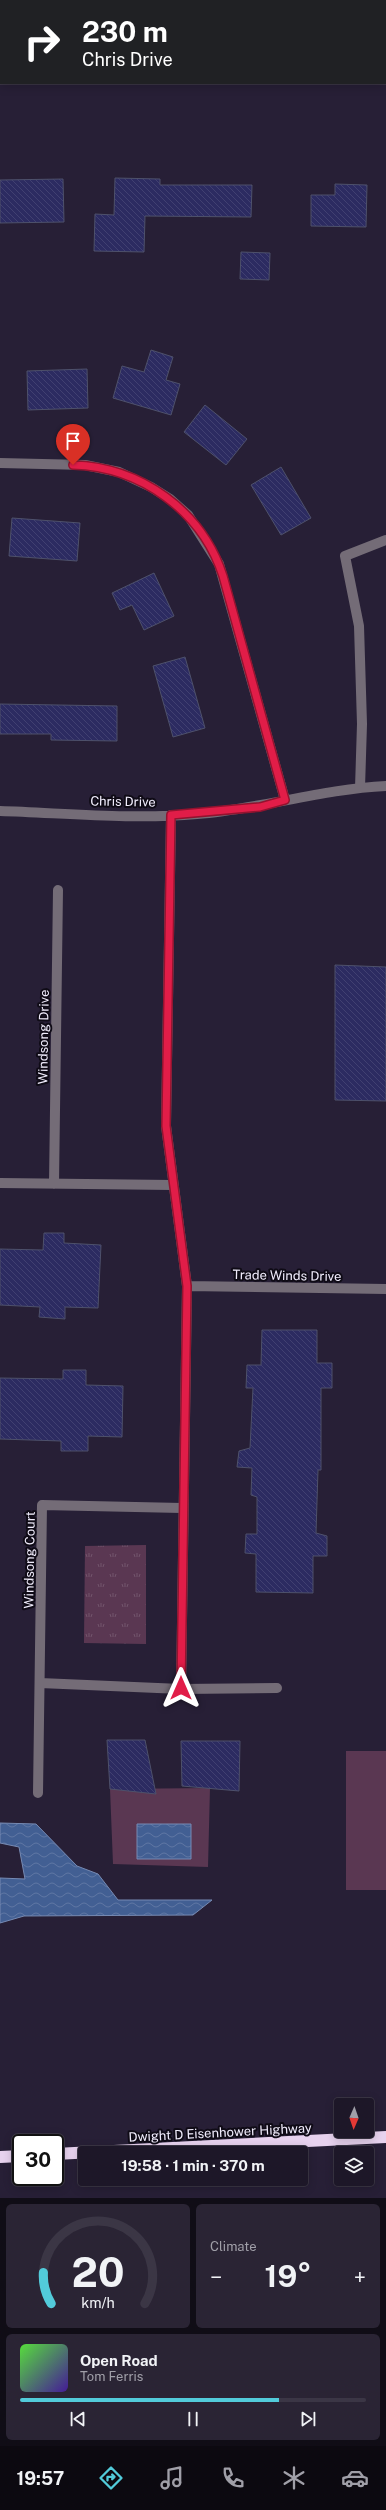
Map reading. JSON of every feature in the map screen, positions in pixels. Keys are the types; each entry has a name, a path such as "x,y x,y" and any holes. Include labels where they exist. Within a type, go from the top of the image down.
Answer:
{"highway":[{"name":"Dwight D Eisenhower Highway","path":"64,2154 386,2136"},
{"path":"0,2157 12,2156"}],"street":[{"path":"0,463 85,465 119,472 151,487 170,499 188,515 219,564 285,800"},
{"path":"360,788 362,724 359,626 346,556 386,540"},
{"name":"Chris Drive","path":"0,811 171,815 260,807 285,800 360,788 386,786"},
{"path":"171,815 166,1110 172,1185 184,1256 187,1286 182,1508 181,1688"},
{"name":"Windsong Drive","path":"54,1184 58,890"},
{"path":"0,1183 172,1185"},
{"name":"Trade Winds Drive","path":"187,1286 386,1289"},
{"name":"Windsong Court","path":"38,1793 42,1505 182,1508"},
{"path":"40,1683 181,1688 277,1688"}],"green space":[{"path":"146,1545 146,1644 84,1643 85,1546"},
{"path":"346,1751 386,1751 386,1890 346,1890"},
{"path":"210,1788 208,1867 113,1864 110,1789"}],"water":[{"path":"0,1823 36,1824 77,1866 98,1874 118,1900 212,1900 193,1915 24,1916 0,1923 0,1878 25,1879 19,1847 0,1843"},
{"path":"137,1824 191,1824 191,1859 137,1859"}],"building":[{"path":"115,178 160,179 160,185 252,185 251,217 145,216 144,252 94,251 95,214 114,215"},
{"path":"63,179 64,222 0,223 0,180"},
{"path":"335,184 367,185 366,227 311,226 311,195 335,195"},
{"path":"241,252 270,253 269,280 240,279"},
{"path":"151,350 173,357 166,380 180,384 171,415 113,398 122,366 144,372"},
{"path":"87,369 88,408 28,410 27,371"},
{"path":"205,405 247,439 226,465 184,432"},
{"path":"281,467 311,518 281,535 251,485"},
{"path":"12,518 80,523 77,561 9,556"},
{"path":"154,573 174,616 144,630 132,605 120,610 112,593"},
{"path":"185,657 205,728 173,737 153,666"},
{"path":"0,704 117,706 117,741 51,740 51,734 0,734"},
{"path":"335,965 386,967 386,1101 335,1100"},
{"path":"44,1233 64,1233 64,1243 101,1245 98,1308 65,1307 65,1319 39,1317 40,1307 0,1305 0,1249 43,1250"},
{"path":"262,1330 317,1330 317,1363 332,1363 332,1388 321,1388 321,1470 318,1470 316,1533 327,1536 327,1556 313,1556 313,1593 256,1592 256,1554 245,1553 246,1534 257,1534 257,1497 251,1495 252,1468 237,1467 239,1451 250,1448 253,1388 246,1388 247,1365 261,1365"},
{"path":"63,1370 86,1370 86,1385 123,1386 122,1437 88,1436 88,1451 61,1451 61,1441 0,1439 0,1378 63,1379"},
{"path":"107,1740 145,1740 156,1794 110,1789"},
{"path":"181,1741 240,1741 239,1791 182,1786"}],"route":[{"path":"73,465 85,465 119,472 141,480 170,499 188,515 208,544 219,564 223,576 285,800 260,807 196,814 171,815 166,1126 168,1157 184,1256 187,1286 182,1508 181,1688"}]}
